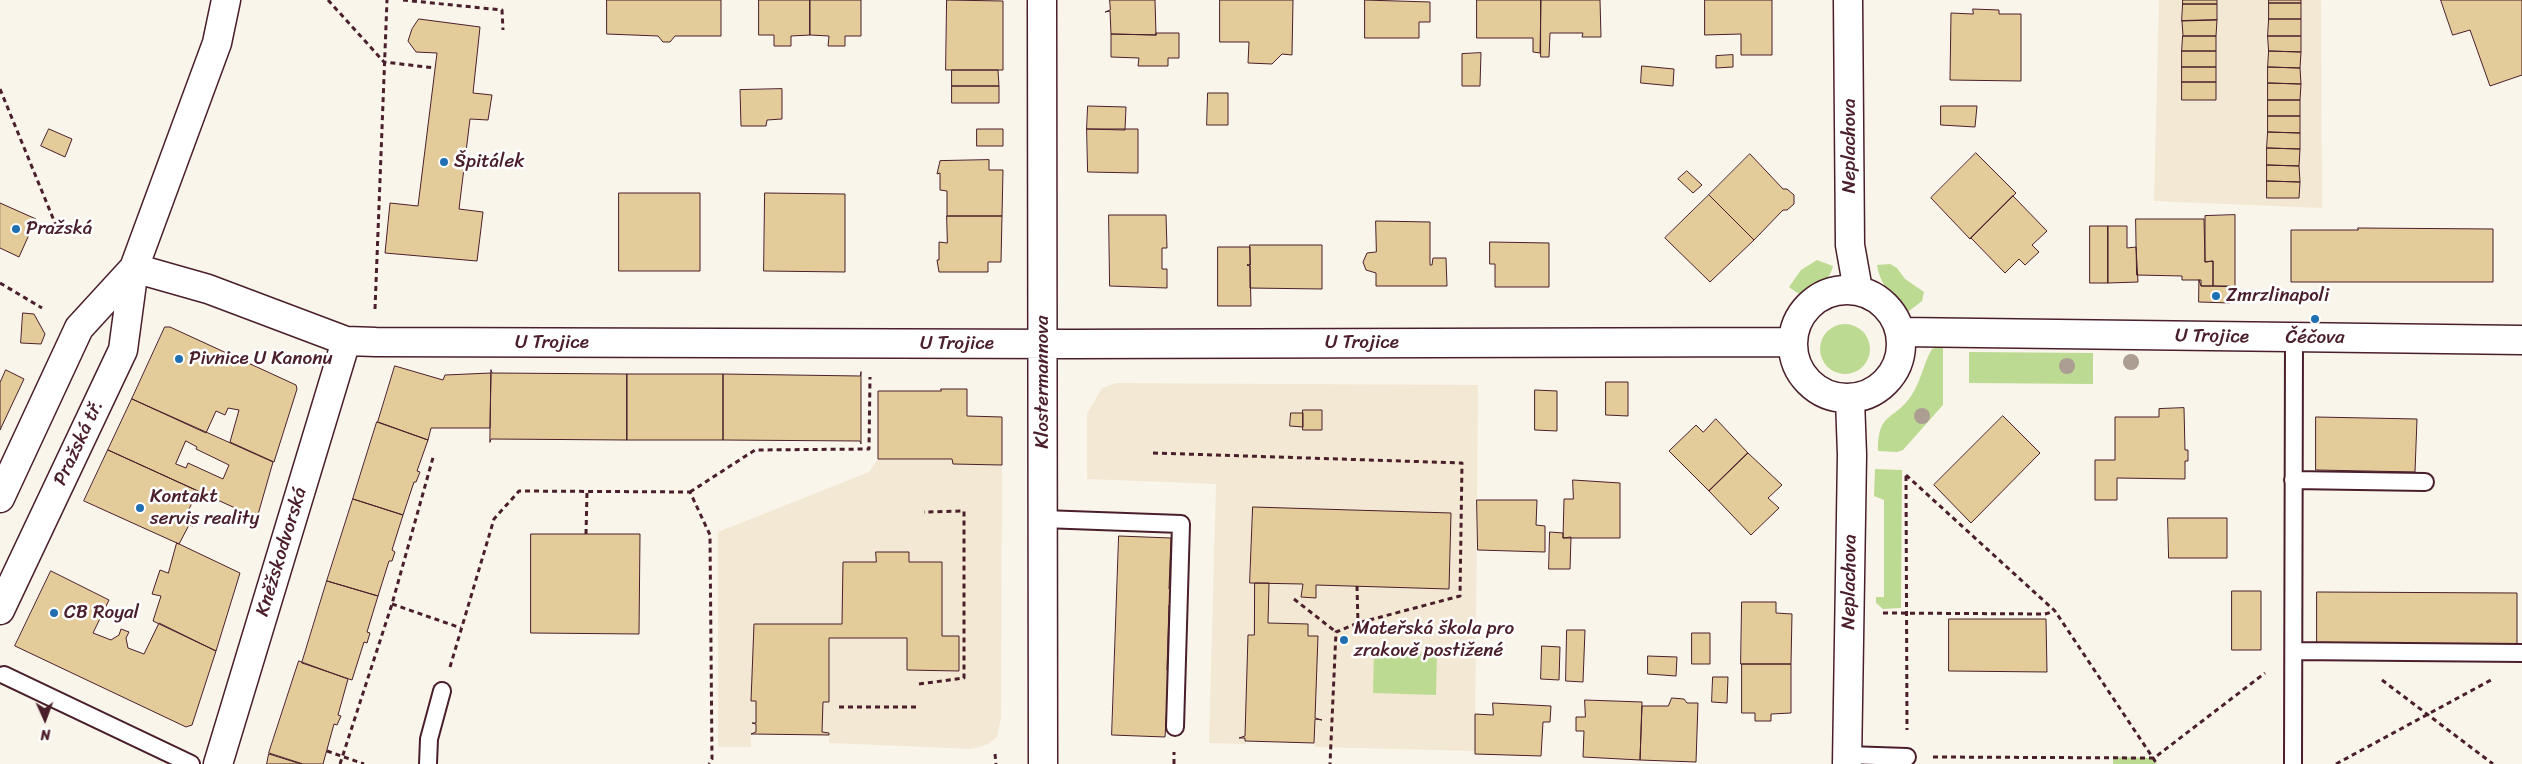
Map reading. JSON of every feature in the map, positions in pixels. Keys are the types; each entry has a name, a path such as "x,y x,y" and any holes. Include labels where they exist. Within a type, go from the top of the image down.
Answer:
{"street":[{"name":"Pražská tř.","path":"0,610 123,350 134,268 217,42 226,0"},
{"name":"Klostermannova","path":"1042,0 1043,764"},
{"name":"Neplachova","path":"1848,0 1850,245 1858,290"},
{"name":"Pražská tř.","path":"0,498 79,328 134,268"},
{"name":"U Trojice","path":"134,268 208,289 346,341 1042,344 1792,342"},
{"path":"1858,290 1874,297 1887,307 1902,332 1900,355 1894,372 1882,385 1868,395 1850,399 1832,397 1815,389 1802,376 1794,360 1792,342 1795,326 1802,313 1813,301 1826,293 1858,290"},
{"name":"U Trojice","path":"1902,332 2294,339 2522,340"},
{"name":"Kněžskodvorská","path":"218,764 346,341"},
{"name":"Neplachova","path":"1847,760 1852,455 1850,399"}],"lane":[{"path":"2293,764 2294,339"},
{"path":"2294,480 2426,482"},
{"path":"1043,519 1181,524 1175,727"},
{"path":"2294,651 2522,653"},
{"path":"4,675 192,764"},
{"path":"428,764 429,739 442,691"},
{"path":"1847,760 1907,757"}],"path":[{"path":"328,0 384,62 435,68"},
{"path":"374,309 387,0"},
{"path":"404,0 502,10 503,30"},
{"path":"0,88 57,228"},
{"path":"0,283 42,308"},
{"path":"442,691 494,519 519,491 690,492 755,450 869,449 870,386"},
{"path":"1153,453 1462,464 1460,596 1358,623 1336,632"},
{"path":"340,764 392,604 434,454"},
{"path":"2157,764 2154,758 2055,611 1906,476 1907,757 2154,758 2294,651"},
{"path":"586,534 587,492"},
{"path":"690,492 710,535 712,759 709,764"},
{"path":"918,684 964,678 964,511 924,512"},
{"path":"1357,586 1358,623"},
{"path":"1294,599 1336,632"},
{"path":"392,604 461,628"},
{"path":"1850,613 2045,614 2055,611"},
{"path":"1330,764 1336,632"},
{"path":"2344,651 2493,764"},
{"path":"2336,764 2496,677"},
{"path":"839,707 918,707"},
{"path":"327,752 364,764"},
{"path":"996,754 996,764"}],"shaded area":[{"path":"2159,0 2321,0 2322,208 2154,201"},
{"name":"Mateřská škola pro zrakově postižené","path":"1116,383 1478,385 1475,751 1315,747 1314,743 1246,741 1245,744 1209,743 1216,484 1087,479 1087,414 1102,388"},
{"path":"878,459 952,459 953,464 1002,465 1001,718 997,737 988,744 972,749 829,743 829,735 751,734 751,747 718,747 718,532 869,472"}],"green space":[{"path":"1817,260 1833,266 1829,276 1818,290 1808,295 1803,295 1789,287 1801,270"},
{"path":"1890,264 1897,268 1905,279 1924,292 1922,301 1909,311 1898,302 1881,279 1877,265"},
{"path":"1840,324 1850,324 1863,331 1870,344 1870,354 1863,367 1850,374 1840,374 1831,370 1824,363 1820,354 1820,344 1824,335 1831,328"},
{"path":"1943,347 1943,405 1903,450 1897,452 1878,451 1879,438 1884,423 1911,396 1932,349"},
{"path":"1969,352 2093,353 2093,384 1969,383"},
{"path":"1875,469 1902,470 1901,608 1883,609 1876,603 1876,597 1884,597 1884,500 1874,496"},
{"path":"1374,652 1437,653 1436,695 1373,693"},
{"path":"2113,757 2154,758 2157,764 2113,764"}],"building":[{"path":"607,0 721,0 721,36 675,36 670,42 663,42 658,36 607,34"},
{"path":"759,0 810,0 810,35 791,36 791,46 774,46 774,35 759,35"},
{"path":"810,0 861,0 861,36 845,36 845,46 828,46 829,36 810,35"},
{"path":"947,0 1003,1 1003,70 946,70"},
{"path":"1110,0 1155,0 1156,35 1111,34 1110,11 1105,12 1110,10"},
{"path":"1220,0 1293,0 1292,55 1282,54 1272,64 1248,63 1249,42 1220,42"},
{"path":"1365,0 1430,2 1430,22 1419,22 1419,38 1365,38"},
{"path":"1477,0 1541,0 1540,53 1533,52 1533,38 1477,38"},
{"path":"1541,0 1600,0 1601,37 1582,37 1583,33 1550,33 1549,57 1541,57"},
{"path":"1705,0 1772,0 1772,55 1741,55 1741,34 1705,35"},
{"path":"2183,0 2217,0 2217,4 2183,4"},
{"path":"2269,0 2301,0 2301,3 2269,3"},
{"path":"2441,0 2522,0 2522,75 2490,86 2470,30 2453,35"},
{"path":"2269,3 2301,3 2301,19 2269,19"},
{"path":"2183,4 2217,4 2217,20 2182,21"},
{"path":"1973,9 1999,10 1999,14 2021,14 2021,81 1950,80 1951,13 1973,14"},
{"name":"Špitálek","path":"419,19 480,27 473,93 492,95 488,120 470,119 459,209 483,212 477,261 385,253 390,203 418,206 437,53 416,52 408,41 412,29"},
{"path":"2269,19 2301,19 2301,36 2268,36"},
{"path":"2217,20 2216,36 2183,36 2182,21"},
{"path":"1156,33 1179,33 1179,58 1168,58 1168,66 1138,66 1139,58 1111,57 1111,34 1156,35"},
{"path":"2183,36 2216,36 2216,51 2182,51"},
{"path":"2268,36 2301,36 2301,52 2269,51"},
{"path":"2182,51 2216,51 2216,67 2182,67"},
{"path":"2269,51 2301,52 2300,68 2268,67"},
{"path":"1481,53 1480,86 1462,86 1462,54"},
{"path":"1733,55 1733,67 1716,68 1716,56"},
{"path":"1642,66 1674,69 1673,86 1641,83"},
{"path":"2182,67 2216,67 2216,82 2182,82"},
{"path":"2268,67 2300,68 2301,84 2268,83"},
{"path":"952,70 998,70 999,86 952,86"},
{"path":"2182,82 2216,82 2216,100 2182,100"},
{"path":"2268,83 2301,84 2300,100 2268,100"},
{"path":"952,86 999,86 999,103 952,103"},
{"path":"782,89 782,119 767,120 766,126 741,126 740,90"},
{"path":"1208,93 1228,93 1228,125 1207,125"},
{"path":"2268,100 2300,100 2300,116 2268,116"},
{"path":"1088,106 1126,107 1125,130 1087,129"},
{"path":"1941,106 1977,106 1975,127 1941,125"},
{"path":"2268,116 2300,116 2300,133 2268,132"},
{"path":"49,129 72,139 65,157 41,146"},
{"path":"977,129 1003,129 1003,146 977,146"},
{"path":"1087,129 1138,129 1138,173 1088,172"},
{"path":"2268,132 2300,133 2300,149 2267,148"},
{"path":"2267,148 2300,149 2299,166 2267,165"},
{"path":"1976,153 2016,193 1970,239 1931,198"},
{"path":"1750,154 1783,189 1787,189 1794,195 1794,204 1787,210 1783,210 1754,240 1709,195"},
{"path":"989,160 989,170 1003,170 1002,216 947,216 947,191 940,190 940,173 937,174 940,161"},
{"path":"2267,165 2299,166 2300,182 2267,181"},
{"path":"1687,171 1702,185 1693,193 1678,179"},
{"path":"2267,181 2300,182 2299,198 2267,198"},
{"path":"619,193 700,193 700,271 619,271"},
{"path":"765,193 845,194 845,272 764,271"},
{"path":"1709,195 1754,240 1710,282 1665,238"},
{"path":"2013,196 2047,231 2032,245 2039,252 2025,265 2019,259 2005,273 1971,238"},
{"name":"Pražská","path":"0,203 36,219 19,257 0,248"},
{"path":"1109,215 1166,215 1167,248 1162,248 1162,269 1167,269 1167,288 1110,286"},
{"path":"2235,215 2235,287 2213,286 2213,261 2205,262 2205,216"},
{"path":"947,216 1002,216 1001,262 988,262 988,272 939,272 937,260 939,260 939,242 947,243"},
{"path":"2136,219 2204,219 2205,262 2213,261 2213,286 2201,286 2201,280 2182,280 2182,276 2137,275"},
{"path":"1376,221 1430,222 1430,265 1432,265 1433,258 1446,258 1447,286 1376,286 1376,273 1366,270 1363,262 1367,253 1376,252"},
{"path":"2090,226 2108,226 2108,283 2090,283"},
{"path":"2108,226 2127,226 2127,248 2136,247 2138,282 2108,283"},
{"path":"2358,228 2493,229 2493,282 2291,282 2291,230 2358,230"},
{"path":"1490,242 1549,243 1549,287 1495,287 1495,264 1490,264"},
{"path":"1250,245 1322,245 1322,289 1250,288 1250,266 1247,265 1250,265"},
{"path":"1218,247 1250,247 1250,265 1247,265 1250,266 1251,306 1218,306"},
{"path":"2199,280 2201,286 2230,286 2230,303 2199,302"},
{"path":"23,313 34,314 45,334 41,344 21,343"},
{"path":"165,327 170,327 296,385 297,389 274,462 230,442 239,410 228,408 225,415 216,411 206,433 132,399"},
{"path":"395,366 443,380 445,375 491,373 490,428 431,428 428,440 378,422"},
{"path":"6,370 24,379 0,430 0,383"},
{"path":"491,370 492,373 627,374 627,440 491,439 490,442"},
{"path":"861,372 861,444 860,441 723,440 723,374 860,376"},
{"path":"627,374 723,374 723,440 627,440"},
{"path":"1606,382 1628,382 1628,416 1606,415"},
{"path":"941,389 967,389 967,416 1002,417 1002,465 953,464 952,459 878,459 878,391 941,391"},
{"path":"1535,390 1557,391 1557,431 1535,430"},
{"path":"132,399 273,462 257,518 108,450","holes":["186,441 197,447 196,449 229,465 223,479 188,463 186,468 176,464"]},
{"path":"2184,408 2185,450 2188,450 2188,461 2185,461 2185,479 2117,478 2117,500 2095,500 2095,460 2115,460 2115,417 2159,417 2159,409"},
{"path":"1303,410 1322,410 1322,430 1303,430"},
{"path":"1291,413 1303,413 1303,427 1290,426"},
{"path":"2003,416 2040,453 1971,523 1934,485"},
{"path":"2316,417 2417,419 2415,472 2316,470"},
{"path":"1716,419 1748,453 1709,491 1669,451 1696,425 1703,432"},
{"path":"377,422 428,440 417,471 420,472 416,482 414,482 403,515 353,499"},
{"path":"108,450 198,491 188,511 196,515 198,521 193,526 189,525 179,544 84,501"},
{"path":"1748,453 1782,485 1768,498 1779,508 1751,535 1709,491"},
{"path":"1573,480 1620,483 1620,538 1563,538 1564,499 1573,499"},
{"path":"353,499 403,515 392,550 395,552 392,561 389,561 378,596 327,581"},
{"path":"1477,500 1537,500 1536,525 1545,526 1545,552 1478,550"},
{"path":"1253,507 1451,513 1449,589 1316,585 1316,598 1301,597 1303,584 1250,583"},
{"path":"2168,518 2227,518 2227,558 2169,558"},
{"path":"1550,532 1563,533 1563,538 1571,537 1570,569 1549,569"},
{"path":"531,534 640,534 639,634 531,633"},
{"path":"1119,536 1171,538 1169,589 1171,589 1171,605 1169,605 1167,670 1169,670 1165,737 1112,735"},
{"path":"177,543 240,573 216,651 153,621 161,596 152,594 160,570 168,573"},
{"path":"876,552 909,552 909,562 942,562 942,636 959,636 959,671 907,670 907,638 829,638 829,702 823,702 822,732 829,733 829,735 751,734 756,732 756,724 752,723 756,723 756,701 751,701 754,624 842,624 843,562 876,562"},
{"path":"51,571 109,600 93,633 111,640 119,635 121,629 129,632 126,638 128,648 144,654 159,623 216,651 192,725 186,727 15,646"},
{"path":"327,581 378,596 367,632 370,633 367,643 364,642 352,680 302,663"},
{"path":"1255,583 1269,583 1268,623 1308,624 1308,636 1318,636 1315,718 1322,720 1315,719 1314,743 1245,741 1245,738 1239,738 1245,736 1248,635 1254,635"},
{"path":"2232,591 2261,591 2261,650 2232,650"},
{"path":"2317,592 2517,593 2517,646 2317,645"},
{"path":"1742,602 1776,602 1776,613 1792,614 1791,664 1741,664"},
{"path":"1949,619 2046,619 2047,672 1949,671"},
{"path":"1567,630 1585,630 1583,682 1566,681"},
{"path":"1692,633 1710,633 1710,664 1692,664"},
{"path":"1542,646 1560,647 1559,680 1541,679"},
{"path":"1648,656 1677,657 1676,676 1648,674"},
{"path":"299,661 348,679 338,715 341,716 337,725 334,724 323,764 303,764 269,753"},
{"path":"1742,664 1791,664 1791,713 1771,714 1771,721 1755,721 1755,713 1742,713"},
{"path":"1713,677 1728,677 1727,703 1712,702"},
{"path":"1672,698 1684,699 1687,703 1698,703 1696,762 1640,760 1642,706 1668,706"},
{"path":"1585,700 1642,702 1640,760 1583,757 1584,731 1576,731 1576,717 1585,717"},
{"path":"1493,703 1551,706 1550,722 1543,722 1541,756 1475,754 1475,714 1493,715"},
{"path":"269,754 301,764 267,764"}],"place":[{"name":"Špitálek","path":"444,162"},
{"name":"Pražská","path":"16,229"},
{"name":"Zmrzlinapoli","path":"2216,296"},
{"name":"Čéčova","path":"2315,319"},
{"name":"Pivnice U Kanonu","path":"179,359"},
{"name":"Kontakt servis reality","path":"140,508"},
{"name":"CB Royal","path":"54,613"},
{"name":"Mateřská škola pro zrakově postižené","path":"1344,640"}]}
